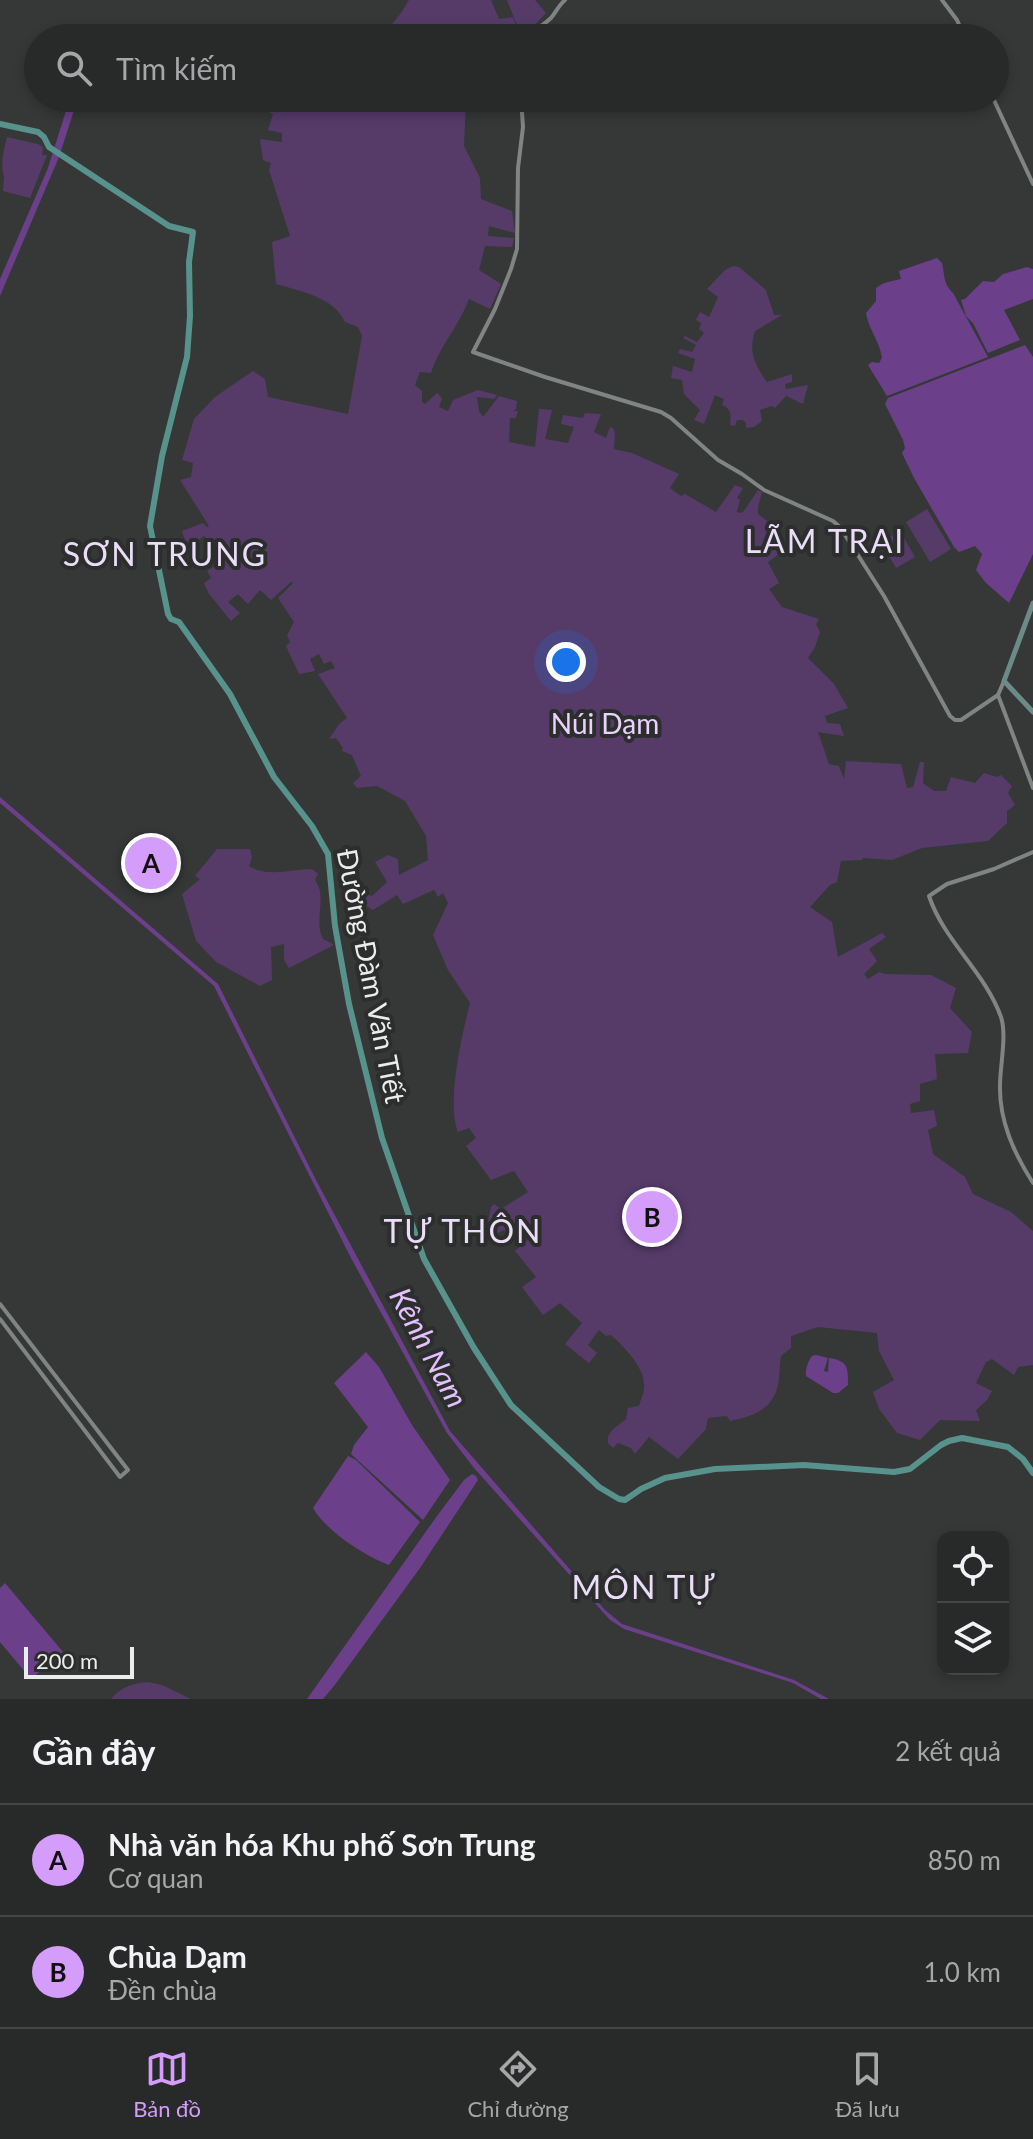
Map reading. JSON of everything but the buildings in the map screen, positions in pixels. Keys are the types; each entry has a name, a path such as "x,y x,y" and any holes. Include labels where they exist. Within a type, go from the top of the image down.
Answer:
{"main road":[{"name":"Đường Đàm Văn Tiết","path":"0,124 38,132 47,146 169,226 193,232 189,262 187,357 162,456 150,526 168,614 179,622 230,694 274,777 312,826 328,854 335,926 349,1004 382,1138 424,1259 474,1348 511,1405 599,1487 625,1500 665,1478 715,1469 804,1465 894,1472 910,1469 932,1451 956,1439 971,1438 1008,1447 1023,1459 1033,1473"},
{"path":"1033,603 1004,681 1033,712"}],"street":[{"path":"542,24 565,0"},
{"path":"942,0 959,24"},
{"path":"522,112 517,249 495,309 473,352 661,412 718,460 764,490 833,521 840,527 884,596 955,720 961,720 998,695 1004,681"},
{"path":"1000,112 1033,184"},
{"path":"998,695 1033,788"},
{"path":"1033,852 947,884 929,896 935,913 990,991 1003,1022 1000,1088 1004,1118 1009,1141 1033,1183"},
{"path":"0,1304 128,1470 120,1477 0,1319"}],"green space":[{"path":"409,0 491,0 499,19 513,17 515,24 392,24"},
{"path":"507,0 535,0 546,13 535,24 516,24"},
{"name":"Núi Dạm","path":"269,112 465,112 464,146 480,178 481,199 512,211 515,233 489,226 488,236 514,238 512,247 485,246 479,270 501,284 490,309 469,299 431,373 420,372 415,385 422,391 422,402 425,404 437,393 442,398 439,407 448,411 453,400 478,390 497,395 494,399 477,397 483,417 499,396 517,401 513,411 518,411 516,418 510,418 509,442 535,447 539,409 552,410 545,439 568,443 574,427 561,424 563,415 583,418 585,413 601,414 594,432 606,438 610,427 613,428 614,449 632,453 679,474 670,488 681,496 685,494 716,512 735,485 743,488 737,498 740,500 738,513 743,512 758,490 762,492 758,514 780,531 782,552 768,562 779,583 769,589 782,607 819,619 816,624 820,632 808,658 834,684 848,708 825,716 827,723 840,724 844,736 818,732 829,764 839,766 844,779 846,761 901,764 907,788 913,787 920,762 924,762 923,783 934,791 946,791 951,777 975,783 984,773 997,777 1001,775 1012,786 1008,793 1015,805 1007,811 1007,823 988,841 922,848 892,860 863,858 841,861 837,882 830,885 810,907 832,922 838,957 882,933 886,937 869,949 877,961 864,974 868,979 879,972 931,975 956,988 950,1008 972,1032 968,1053 935,1054 937,1079 920,1084 920,1101 910,1104 911,1113 934,1110 937,1126 928,1130 933,1154 965,1177 973,1194 1011,1212 1033,1231 1033,1365 1018,1367 1014,1375 992,1359 986,1362 976,1383 992,1391 976,1410 980,1421 940,1420 920,1440 897,1433 879,1409 873,1392 894,1380 879,1351 877,1333 818,1327 791,1336 791,1348 781,1356 774,1397 758,1412 730,1421 727,1416 708,1418 706,1429 678,1459 649,1437 635,1454 631,1448 618,1443 613,1448 608,1443 609,1435 626,1419 628,1408 639,1406 644,1388 642,1373 628,1352 611,1335 606,1336 599,1330 588,1345 597,1353 589,1363 565,1344 582,1323 560,1303 543,1315 522,1287 536,1277 515,1251 529,1239 522,1228 510,1237 504,1230 498,1233 488,1222 494,1204 501,1209 528,1192 514,1171 491,1180 466,1146 476,1138 469,1128 458,1132 455,1119 456,1068 470,1003 448,970 433,935 448,903 443,893 438,897 434,890 403,904 397,895 373,910 358,901 366,894 372,896 387,882 375,862 388,855 398,859 399,875 428,860 426,836 405,801 377,786 357,788 353,783 361,776 352,755 342,751 336,738 329,739 347,718 318,674 335,668 331,661 324,664 319,654 310,659 315,671 299,674 286,646 290,642 287,635 294,622 278,598 293,583 271,600 260,590 248,604 238,594 228,602 240,613 231,621 204,583 211,578 207,571 231,556 204,536 188,549 182,531 203,523 209,526 180,480 191,477 193,463 182,460 194,419 215,397 253,371 265,379 268,397 348,414 362,336 358,327 345,322 340,313 325,301 276,284 272,242 290,236 269,170 271,163 263,160 260,139 282,142 282,133 268,130 273,114"},
{"path":"7,137 38,144 43,147 42,155 47,155 30,198 3,191 2,162"},
{"path":"733,266 739,267 766,290 774,315 782,315 755,331 753,352 763,376 767,382 792,374 792,382 785,384 786,389 808,385 803,404 786,396 775,408 760,410 762,421 746,428 743,420 737,420 735,426 730,425 729,411 722,405 724,399 715,395 704,424 694,420 700,410 684,394 682,380 671,378 673,366 692,372 695,359 678,353 680,349 692,352 696,345 683,338 685,336 697,342 704,333 699,329 701,323 696,320 700,312 709,317 718,297 707,289"},
{"path":"927,509 951,549 930,562 906,522"},
{"path":"900,531 915,557 896,568 881,542"},
{"path":"217,849 250,849 252,857 249,866 264,872 312,869 318,874 315,880 320,894 320,932 332,946 289,968 284,960 284,944 271,947 272,980 260,986 216,962 196,941 182,894 200,879 195,876"},
{"path":"148,1682 191,1699 111,1699 128,1686"}],"shaded area":[{"path":"66,112 73,112 59,157 0,296 0,279 48,168"},
{"path":"937,258 942,263 947,286 988,357 887,396 868,365 879,363 882,358 866,313 876,301 876,288 901,279 899,271"},
{"path":"1027,267 1033,269 1033,299 1004,310 1020,340 988,353 973,323 966,316 961,300 983,281 994,282 1003,274"},
{"path":"1025,345 1033,357 1033,554 1009,603 976,570 982,554 975,546 959,552 954,547 914,478 902,453 905,448 903,440 885,404 888,398"},
{"name":"Kênh Nam","path":"0,797 218,984 316,1180 450,1431 605,1610 622,1624 794,1680 829,1699 821,1699 793,1683 624,1629 610,1620 474,1468 447,1433 351,1258 214,986 0,803"},
{"path":"366,1352 379,1367 412,1425 450,1480 423,1520 351,1454 368,1427 334,1383"},
{"path":"816,1355 828,1358 824,1371 828,1372 829,1358 846,1366 848,1385 838,1393 806,1376 809,1360"},
{"path":"348,1456 356,1460 420,1522 389,1565 347,1542 313,1508"},
{"path":"472,1474 478,1480 420,1568 334,1686 323,1699 307,1699 437,1516"},
{"path":"5,1583 63,1652 31,1679 0,1642 0,1588"}],"place":[{"name":"Nhà văn hóa Khu phố Sơn Trung","path":"151,863"},
{"name":"Chùa Dạm","path":"652,1217"}],"district":[{"name":"LÃM TRẠI","path":"825,542"},
{"name":"SƠN TRUNG","path":"165,555"},
{"name":"TỰ THÔN","path":"463,1232"},
{"name":"MÔN TỰ","path":"644,1588"}]}
